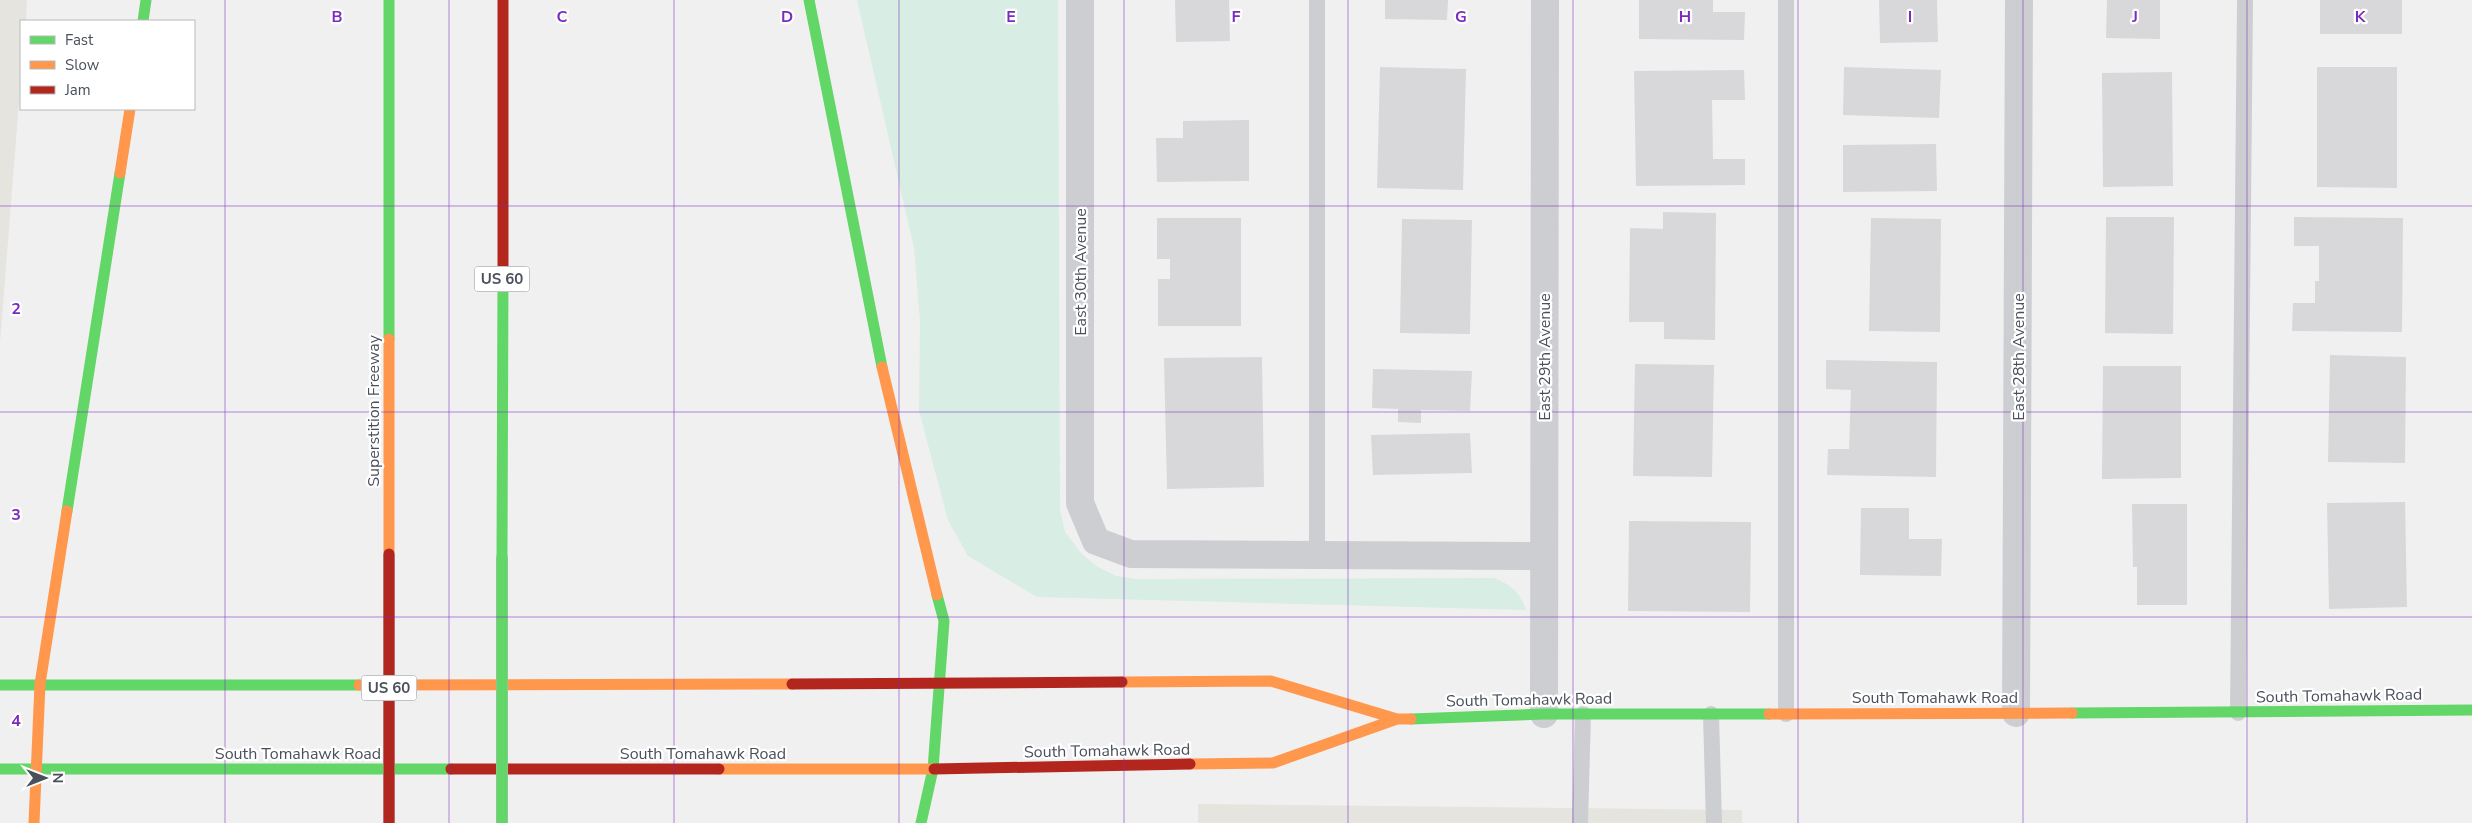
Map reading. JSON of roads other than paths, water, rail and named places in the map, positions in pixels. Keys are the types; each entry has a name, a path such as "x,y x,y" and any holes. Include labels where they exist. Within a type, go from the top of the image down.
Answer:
{"main road":[{"path":"143,20 146,0"},
{"name":"Superstition Freeway","path":"389,0 390,823"},
{"name":"US 60","path":"502,823 503,0"},
{"path":"809,0 887,391 944,622 933,770 921,823"},
{"path":"34,823 40,684 130,110"},
{"name":"South Tomahawk Road","path":"0,685 940,684 1271,681 1397,718 1544,714 2238,713 2472,710"},
{"name":"South Tomahawk Road","path":"0,769 933,770 1273,762 1397,718"}],"street":[{"name":"East 30th Avenue","path":"1080,0 1080,503 1096,541 1131,554 1317,555"},
{"name":"East 29th Avenue","path":"1544,714 1545,0"},
{"name":"East 28th Avenue","path":"2016,713 2019,0"},
{"path":"1317,555 1544,556"}],"lane":[{"path":"1317,555 1318,0"},
{"path":"1786,0 1786,714"},
{"path":"2238,713 2245,0"},
{"path":"1580,823 1582,714"},
{"path":"1711,714 1714,823"}]}
